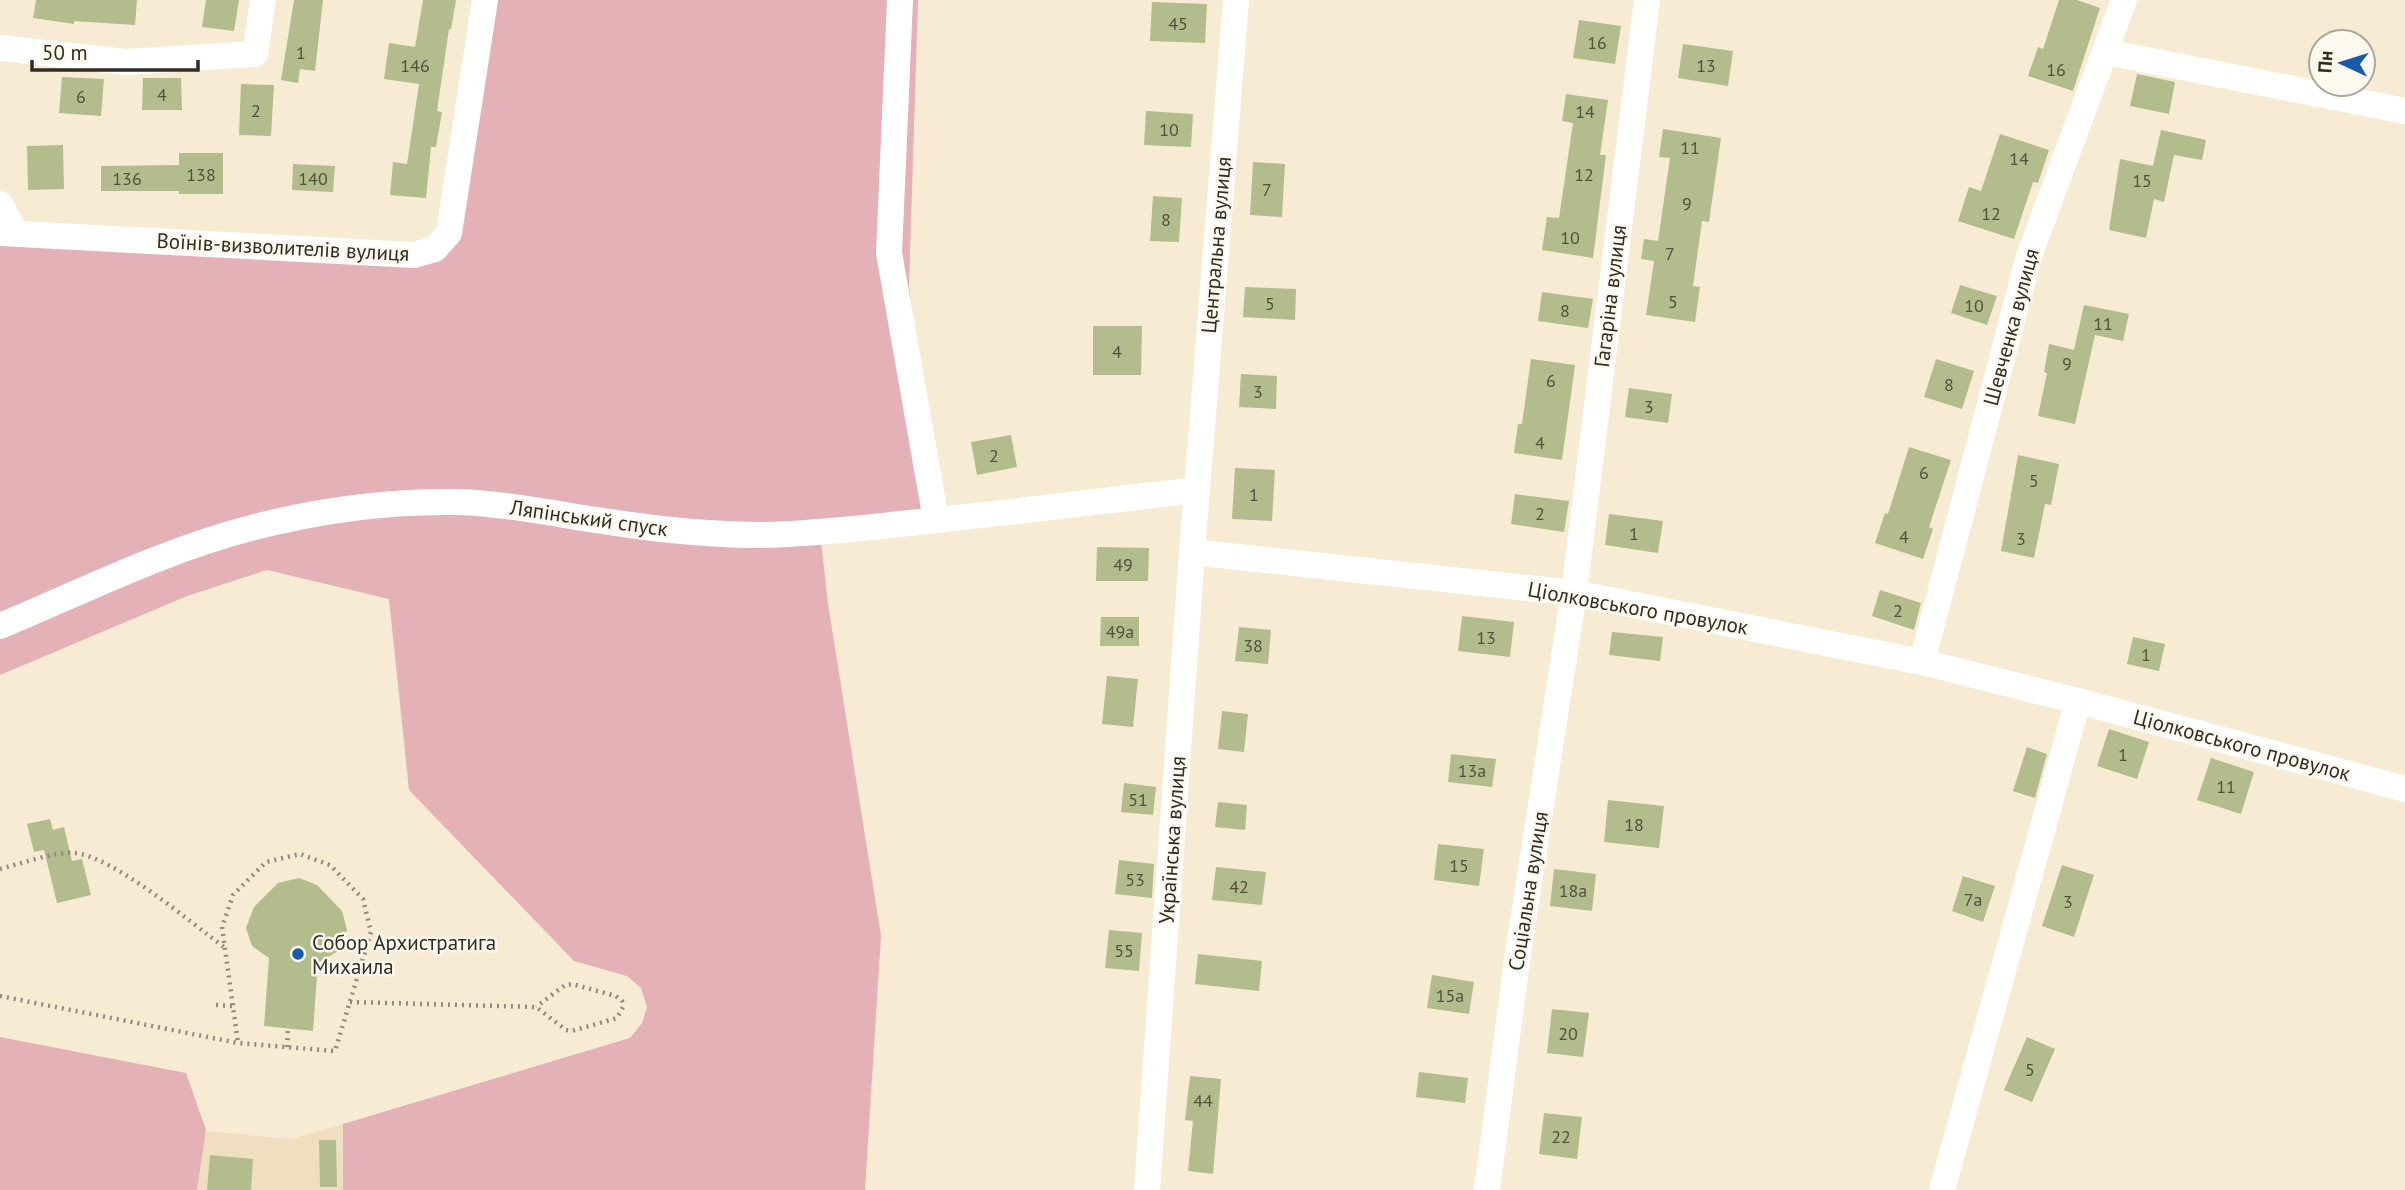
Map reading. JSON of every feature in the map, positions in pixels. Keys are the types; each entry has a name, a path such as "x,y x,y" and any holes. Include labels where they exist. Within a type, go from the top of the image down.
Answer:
{"street":[{"path":"0,48 126,62 255,54 263,0"},
{"name":"Воїнів-визволителів вулиця","path":"8,233 414,255 435,249 449,233 485,0"},
{"path":"900,0 889,253 936,520"},
{"name":"Центральна вулиця","path":"1197,490 1236,0"},
{"name":"Гагаріна вулиця","path":"1574,593 1647,0"},
{"name":"Шевченка вулиця","path":"1922,662 2029,256 2124,0"},
{"path":"2106,52 2405,111"},
{"path":"0,204 8,233"},
{"name":"Ляпінський спуск","path":"0,626 174,553 249,528 327,511 392,503 459,502 508,506 608,522 705,533 762,535 936,520 1197,490"},
{"name":"Українська вулиця","path":"1147,1190 1197,490"},
{"name":"Ціолковського провулок","path":"1192,552 1574,593 1922,662 2405,789"},
{"name":"Соціальна вулиця","path":"1488,1190 1518,953 1574,593"},
{"path":"1942,1190 2078,701"}],"path":[{"path":"0,869 71,852 85,854 134,880 225,947"},
{"path":"0,996 238,1043 335,1051 371,932 363,899 330,865 300,854 266,862 233,895 222,927 238,1043"},
{"path":"350,1002 536,1007 566,1030 572,1031 617,1018 623,1007 622,1001 616,996 572,984 565,985 536,1007"},
{"path":"216,1005 233,1006"},
{"path":"286,1047 288,1029"}],"shaded area":[{"path":"485,0 918,0 909,286 936,520 820,533 828,604 881,936 865,1190 343,1190 343,1124 630,1038 642,1023 647,1007 641,988 627,976 574,961 409,790 389,599 267,570 187,596 0,675 0,233 435,249"},
{"path":"0,1037 186,1073 206,1130 197,1190 0,1190"},
{"path":"343,1124 343,1190 197,1190 206,1131 292,1139"}],"building":[{"path":"36,0 137,0 135,25 74,21 74,24 33,18"},
{"path":"206,0 239,0 234,31 202,27"},
{"path":"294,0 323,0 315,71 300,69 298,83 281,80"},
{"path":"423,0 456,0 437,111 442,112 436,147 431,147 426,198 390,195 393,162 407,164 419,84 384,79 389,43 415,47"},
{"path":"2059,0 2077,0 2100,8 2073,91 2028,76 2038,47 2043,49"},
{"path":"1152,2 1207,4 1205,43 1150,41"},
{"path":"1579,20 1621,26 1615,64 1573,58"},
{"path":"1683,44 1733,51 1728,86 1678,78"},
{"path":"2137,74 2175,82 2169,114 2130,106"},
{"path":"62,77 104,79 101,116 59,113"},
{"path":"143,78 181,78 182,110 142,110"},
{"path":"241,84 274,85 271,136 239,135"},
{"path":"1566,94 1608,100 1600,155 1606,155 1593,258 1542,250 1547,217 1559,218 1573,123 1562,121"},
{"path":"1146,111 1193,114 1191,147 1144,145"},
{"path":"1663,129 1721,138 1709,222 1702,221 1693,286 1700,287 1695,322 1646,315 1654,261 1641,259 1644,239 1658,241 1670,158 1659,157"},
{"path":"2161,130 2206,140 2202,160 2174,155 2164,202 2154,199 2146,238 2109,230 2120,159 2153,166"},
{"path":"2000,134 2049,150 2038,183 2033,182 2014,239 1958,221 1969,187 1981,191"},
{"path":"63,145 64,189 28,190 27,146"},
{"path":"179,153 223,153 223,194 101,191 101,166 179,165"},
{"path":"1253,162 1285,164 1282,217 1250,215"},
{"path":"293,164 335,166 333,192 292,190"},
{"path":"1153,196 1182,198 1179,242 1150,241"},
{"path":"1960,285 1997,296 1987,325 1951,313"},
{"path":"1245,287 1296,289 1295,320 1243,317"},
{"path":"1542,292 1593,299 1588,328 1538,321"},
{"path":"2084,305 2129,314 2123,341 2095,335 2075,424 2038,416 2047,373 2044,372 2049,344 2074,350"},
{"path":"1093,326 1142,326 1141,375 1093,375"},
{"path":"1531,359 1575,365 1562,460 1514,453 1518,424 1522,424"},
{"path":"1936,359 1974,371 1962,409 1924,397"},
{"path":"1241,374 1277,376 1276,409 1239,407"},
{"path":"1629,388 1672,394 1668,423 1625,417"},
{"path":"1011,435 1017,467 977,475 971,442"},
{"path":"1909,447 1951,460 1929,527 1933,529 1923,559 1875,543 1885,513 1888,514"},
{"path":"2018,455 2059,464 2051,505 2045,504 2034,558 2001,551"},
{"path":"1235,468 1275,470 1272,521 1232,519"},
{"path":"1515,494 1569,501 1564,532 1511,524"},
{"path":"1609,514 1663,521 1658,553 1605,545"},
{"path":"1097,547 1149,548 1148,581 1096,581"},
{"path":"1880,590 1921,603 1914,630 1872,616"},
{"path":"1462,616 1514,622 1510,657 1458,651"},
{"path":"1101,617 1139,617 1139,646 1100,646"},
{"path":"1239,627 1271,630 1268,664 1235,661"},
{"path":"1612,632 1663,637 1660,661 1609,655"},
{"path":"2133,637 2165,644 2159,671 2127,664"},
{"path":"1107,676 1138,679 1133,727 1102,724"},
{"path":"1222,711 1248,714 1244,752 1218,749"},
{"path":"2109,729 2149,742 2137,779 2097,766"},
{"path":"2027,747 2047,754 2035,798 2013,791"},
{"path":"1451,754 1496,759 1492,787 1448,782"},
{"path":"2211,758 2254,772 2241,814 2197,800"},
{"path":"1124,783 1156,787 1153,815 1121,812"},
{"path":"1608,800 1664,806 1659,848 1604,842"},
{"path":"1218,802 1247,805 1245,830 1215,827"},
{"path":"50,819 53,830 64,827 72,861 82,859 91,895 57,903 44,850 34,852 27,824"},
{"path":"1438,844 1484,849 1479,886 1434,880"},
{"path":"1119,860 1154,864 1152,898 1115,894"},
{"path":"2062,865 2094,875 2074,937 2042,926"},
{"path":"1216,867 1266,872 1262,905 1212,900"},
{"path":"1554,869 1596,874 1592,911 1550,906"},
{"path":"1963,876 1995,886 1983,922 1952,911"},
{"name":"Собор Архистратига Михаила","path":"299,878 317,885 342,911 347,930 340,950 318,963 313,1031 264,1026 269,958 252,946 246,928 254,907 278,883"},
{"path":"1109,930 1142,933 1139,971 1105,968"},
{"path":"1198,954 1262,961 1259,991 1195,984"},
{"path":"1432,975 1474,982 1469,1014 1427,1008"},
{"path":"1552,1009 1589,1013 1583,1057 1547,1053"},
{"path":"2027,1037 2055,1049 2032,1102 2004,1090"},
{"path":"1419,1072 1468,1078 1465,1103 1416,1097"},
{"path":"1190,1076 1221,1079 1213,1174 1188,1171 1193,1121 1185,1120"},
{"path":"1544,1113 1582,1117 1577,1159 1539,1154"},
{"path":"319,1140 336,1140 337,1187 320,1187"},
{"path":"210,1155 253,1159 251,1190 207,1190"}],"place":[{"name":"Собор Архистратига Михаила","path":"298,954"}]}
